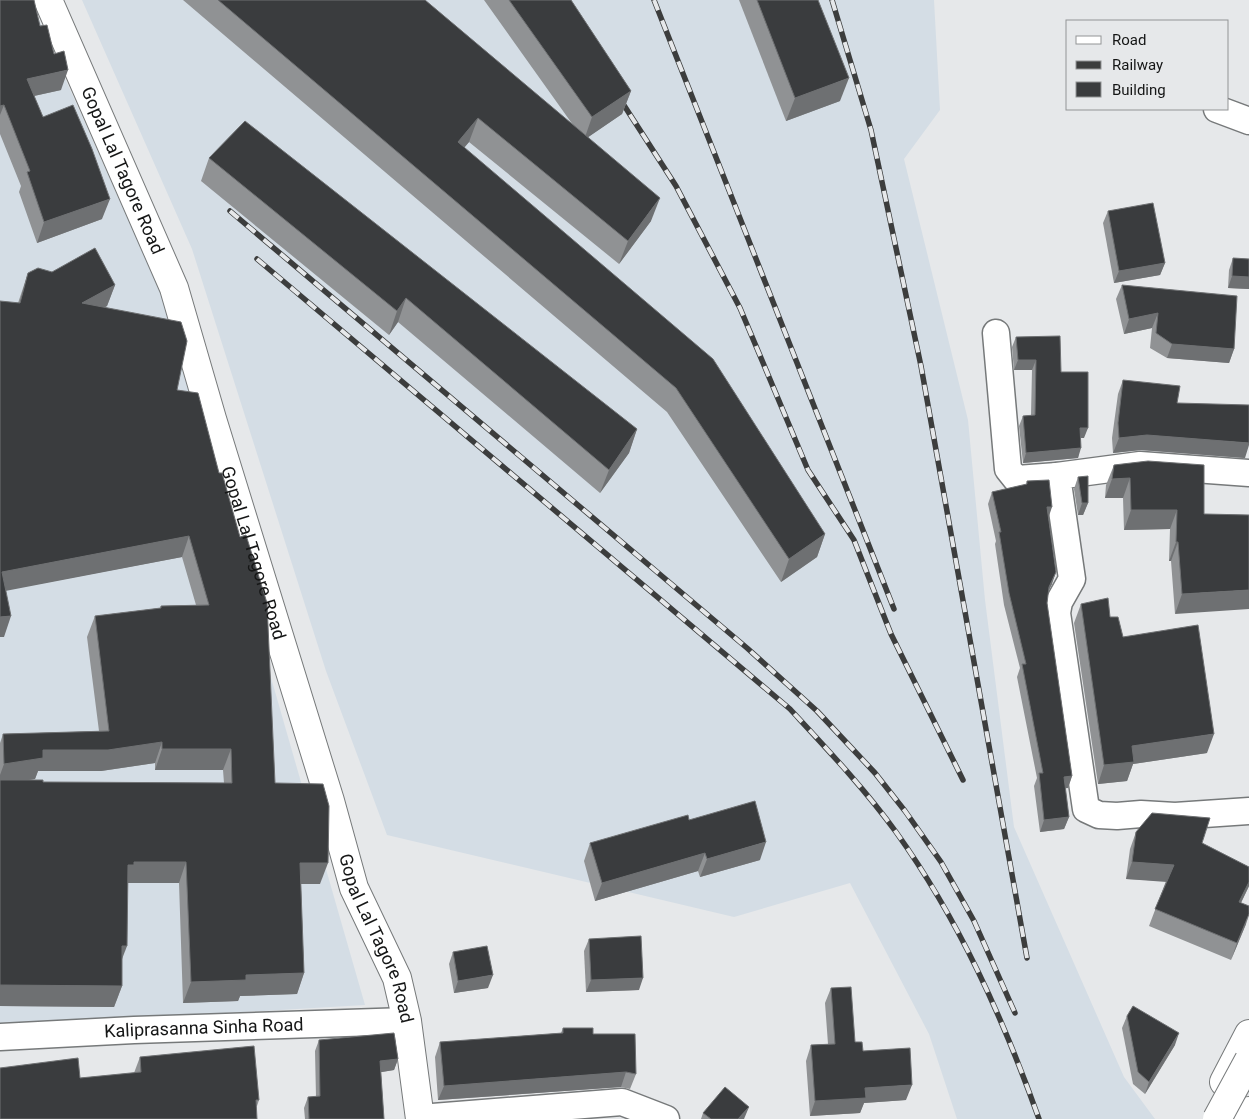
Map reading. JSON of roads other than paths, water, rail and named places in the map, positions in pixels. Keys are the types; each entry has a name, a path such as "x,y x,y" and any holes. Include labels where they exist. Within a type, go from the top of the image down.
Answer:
{"street":[{"name":"Gopal Lal Tagore Road","path":"48,0 174,288 214,427 330,801 354,888 397,978 407,1021 420,1118"},
{"path":"1219,110 1249,120"},
{"path":"996,334 1008,469 1016,478 1057,476 1140,465 1249,473"},
{"path":"1057,476 1072,579 1059,602 1057,613 1086,809 1098,815 1117,816 1141,814 1175,816 1249,811"},
{"name":"Kaliprasanna Sinha Road","path":"0,1037 134,1030 407,1021"},
{"path":"1226,1119 1222,1086 1249,1034"},
{"path":"1216,1119 1249,1060"},
{"path":"420,1118 622,1102 666,1119"},
{"path":"1244,1119 1249,1111"}],"railway":[{"path":"654,0 894,609"},
{"path":"832,0 871,130 921,366 1027,958"},
{"path":"618,96 676,186 740,308 808,470 854,540 891,634 963,780"},
{"path":"230,211 747,648 817,711 875,773 941,862 974,921 1015,1013"},
{"path":"257,259 790,709 831,754 896,832 940,900 995,1007 1039,1119"}]}
